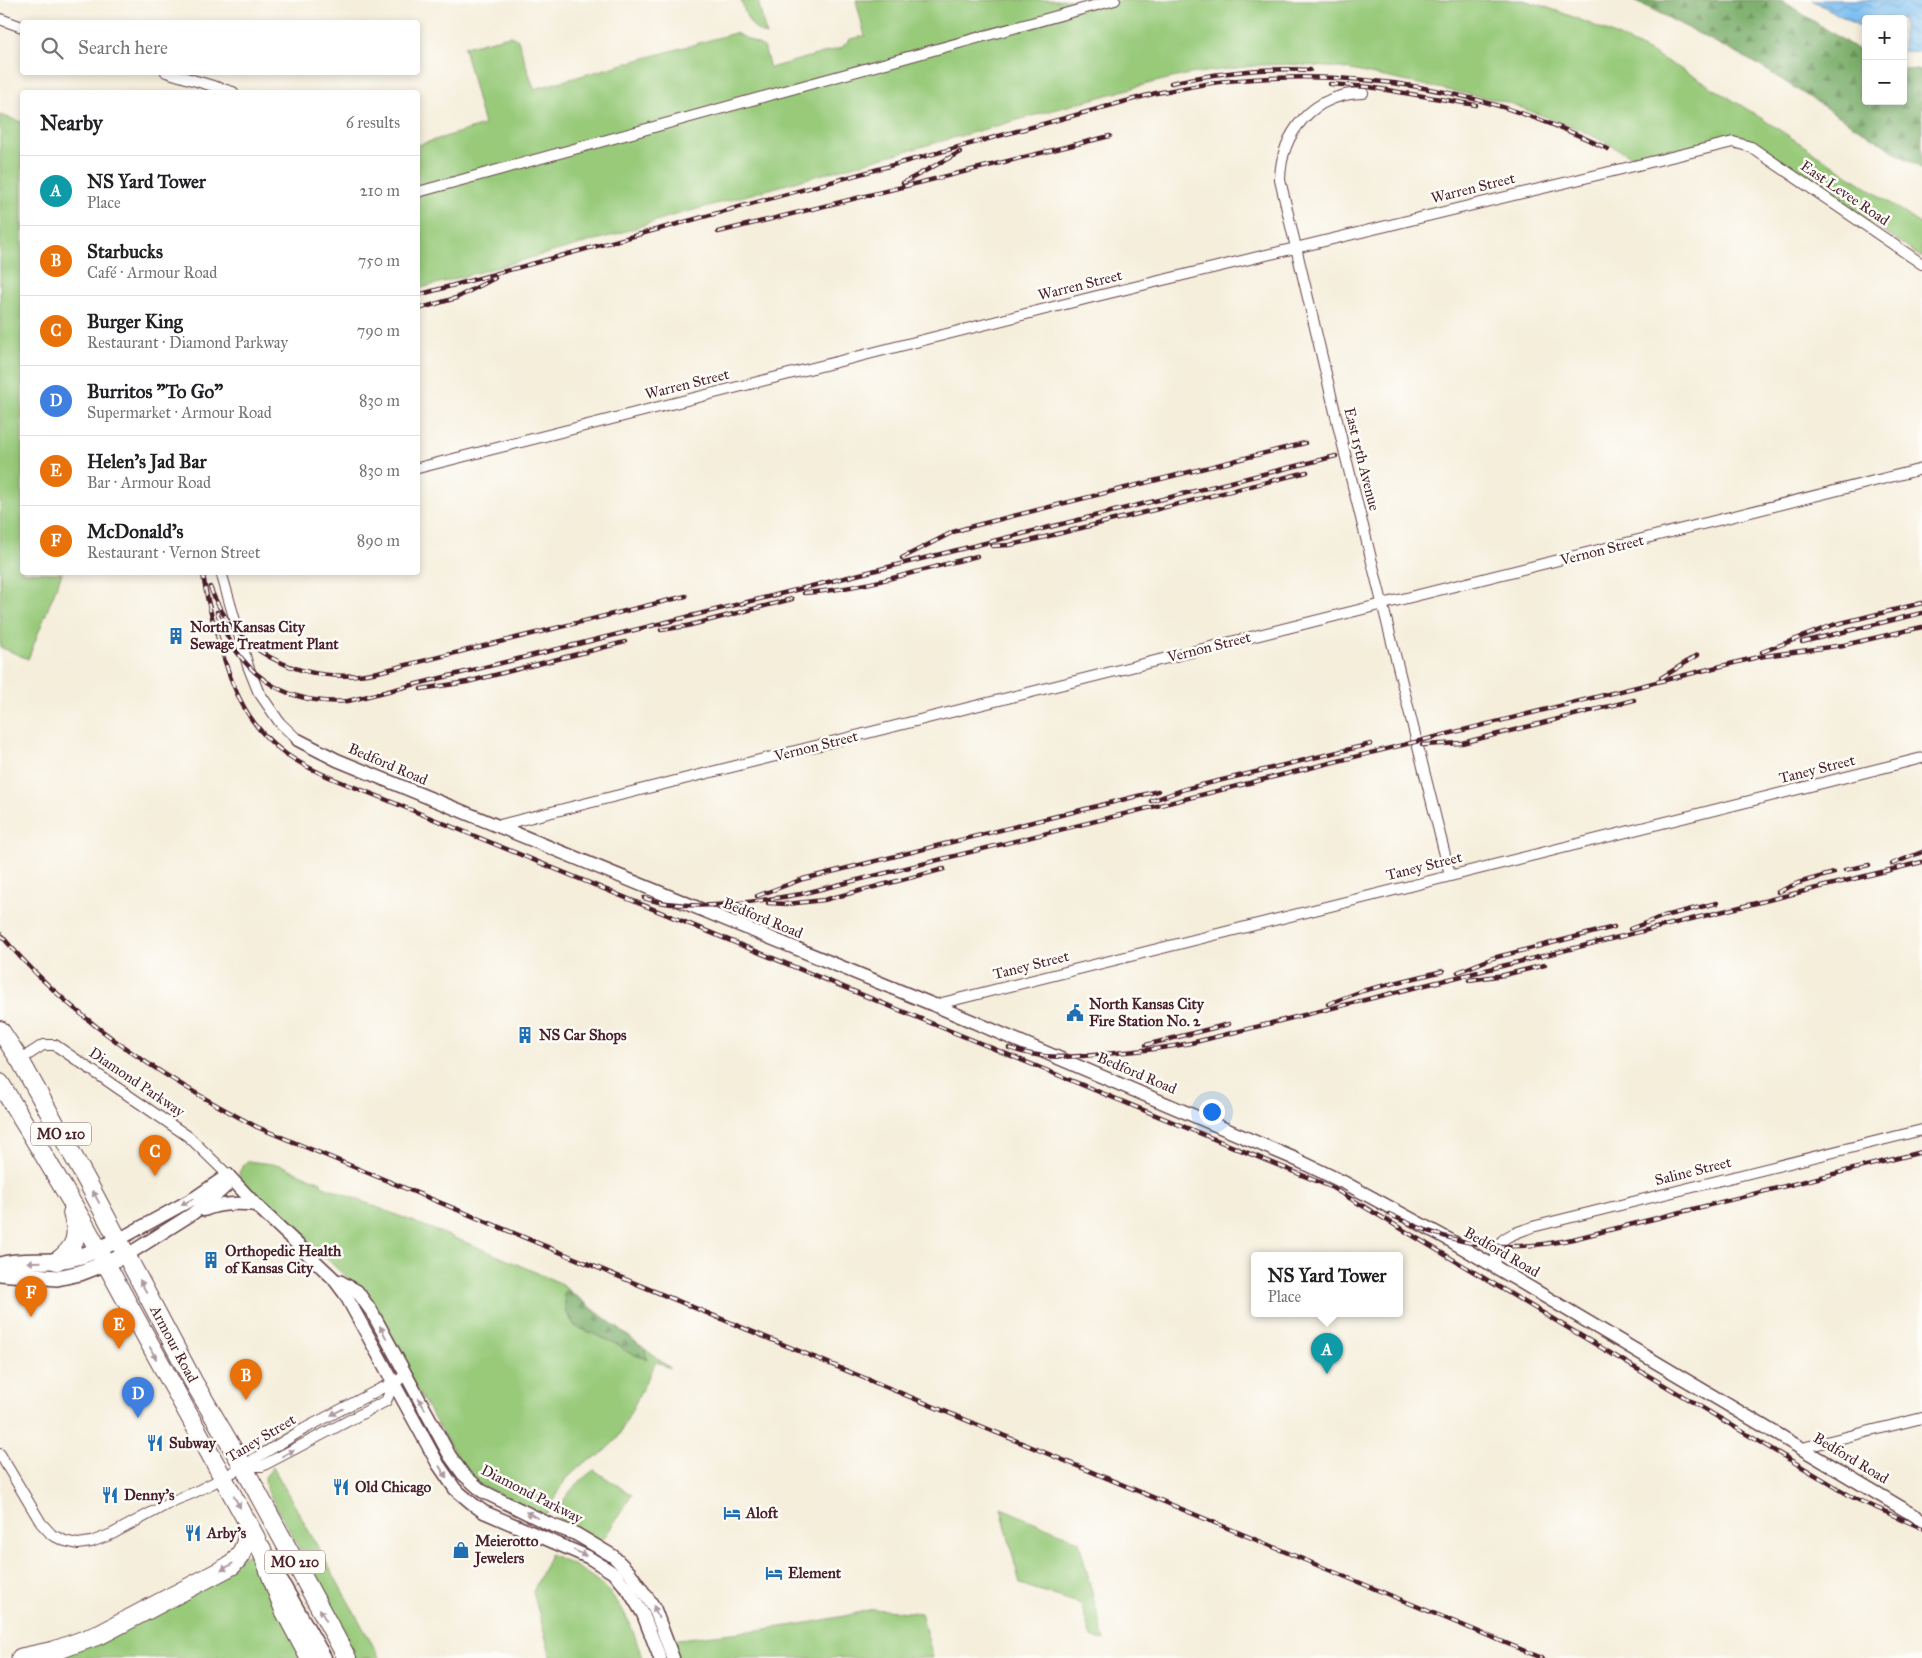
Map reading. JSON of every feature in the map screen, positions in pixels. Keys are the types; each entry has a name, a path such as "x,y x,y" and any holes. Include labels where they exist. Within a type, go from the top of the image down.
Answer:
{"highway":[{"name":"Armour Road","path":"0,1030 20,1060 347,1658"},
{"name":"Armour Road","path":"0,1082 102,1256 261,1548"},
{"path":"0,1082 18,1082 38,1094"},
{"path":"58,1261 70,1251 76,1234 75,1222 68,1198"},
{"path":"21,1658 54,1651 101,1634 232,1565 243,1554 249,1527"},
{"path":"261,1548 284,1609 310,1658"}],"main road":[{"path":"0,1273 57,1278 80,1273 102,1256 122,1247"},
{"path":"0,1265 12,1262 58,1261 102,1256"},
{"name":"Armour Road","path":"261,1548 324,1658"}],"street":[{"path":"420,191 1115,0"},
{"path":"0,19 20,26"},
{"path":"176,75 226,90"},
{"name":"East 15th Avenue","path":"1364,93 1344,95 1321,105 1299,122 1285,146 1280,166 1280,180 1450,875"},
{"name":"Warren Street","path":"420,467 1295,247 1733,142 1751,147"},
{"name":"East Levee Road","path":"1751,147 1922,264"},
{"name":"Vernon Street","path":"496,826 1922,469"},
{"path":"222,575 248,666 258,691 280,723 298,740"},
{"name":"Bedford Road","path":"298,740 337,760 934,1005 1293,1158 1368,1195 1496,1267 1922,1520"},
{"name":"Taney Street","path":"934,1005 1922,758"},
{"name":"Diamond Parkway","path":"20,1060 43,1045 55,1046 188,1137 256,1205 334,1278 345,1294 438,1464 455,1489 484,1512 576,1551 602,1564 615,1574 629,1590 643,1614 660,1658"},
{"name":"Saline Street","path":"1496,1267 1496,1250 1499,1243 1512,1234 1532,1227 1922,1130"},
{"path":"192,1214 226,1186 228,1175"},
{"path":"122,1247 228,1175"},
{"path":"122,1247 192,1214 217,1205 237,1203 256,1205"},
{"name":"Diamond Parkway","path":"334,1278 356,1291 367,1303 450,1456 463,1474 474,1485 549,1524 576,1534 613,1556 630,1572 654,1607 673,1658"},
{"name":"Taney Street","path":"0,1454 41,1523 52,1535 78,1544 91,1542 112,1534 173,1501 194,1493 223,1478 304,1429 406,1375"},
{"path":"1802,1448 1922,1418"}],"green space":[{"path":"741,0 758,0 766,35 752,25"},
{"path":"856,0 1110,0 1110,3 1122,0 1523,0 1587,22 1648,51 1707,84 1784,133 1922,225 1922,258 1844,204 1745,140 1729,137 1637,159 1581,130 1506,102 1341,68 1288,64 1261,65 1189,74 1147,84 420,288 420,144 484,125 464,47 511,36 518,40 534,89 735,33 764,47 770,68 841,48 850,39 865,36"},
{"path":"1634,0 1781,0 1862,52 1862,105 1907,105 1907,69 1922,71 1922,169 1757,64"},
{"path":"0,115 20,121 20,575 61,575 28,659 0,647"},
{"path":"247,1161 280,1165 321,1182 321,1185 487,1251 560,1283 567,1289 564,1295 566,1312 575,1326 619,1345 627,1352 646,1359 645,1349 670,1368 656,1362 617,1439 599,1456 584,1463 565,1480 547,1513 544,1515 471,1481 355,1285 241,1180 239,1172"},
{"path":"567,1289 645,1349 647,1359 627,1352 619,1345 575,1326 566,1312 564,1295"},
{"path":"273,1467 380,1658 353,1658 318,1583 266,1488 265,1477"},
{"path":"594,1470 632,1495 601,1543 561,1523 559,1516 560,1508 569,1493"},
{"path":"1001,1508 1079,1541 1104,1641 1091,1637 1081,1604 1020,1584"},
{"path":"251,1553 306,1658 44,1658"},
{"path":"550,1554 586,1573 611,1594 628,1621 642,1658 548,1658 551,1657 533,1592"},
{"path":"873,1609 921,1613 933,1658 677,1658 670,1640 797,1625"}],"water":[{"path":"1812,0 1922,0 1922,52 1907,51 1907,15 1862,15 1862,28"}],"railway":[{"path":"1171,83 1240,72 1275,69 1310,70"},
{"path":"420,294 1156,93 1220,82 1317,77 1361,80 1445,92 1487,102 1528,115 1608,149"},
{"path":"1330,84 1369,87 1476,105"},
{"path":"718,232 1110,136"},
{"path":"903,183 960,152"},
{"path":"420,308 456,298 495,278"},
{"path":"902,558 953,532 973,526 1305,443"},
{"path":"217,612 226,634 237,652 266,681 284,691 303,698 325,701 348,701 1336,456"},
{"path":"992,546 1029,541 1307,472"},
{"path":"804,593 870,583 977,556"},
{"path":"204,575 217,635 241,701 259,729 271,742 297,761 333,779 1331,1187 1854,1498 1922,1528"},
{"path":"210,587 222,611 237,632 256,648 278,661 301,670 326,675 378,672 686,596"},
{"path":"661,630 687,626 792,599"},
{"path":"1762,652 1833,625 1922,603"},
{"path":"1802,642 1922,613"},
{"path":"644,898 681,905 722,905 801,894 1758,657 1844,645 1922,627"},
{"path":"421,689 467,682 625,642"},
{"path":"1661,678 1698,655"},
{"path":"1422,745 1462,743 1634,700"},
{"path":"1151,801 1185,789 1371,744"},
{"path":"757,896 803,879 1158,791"},
{"path":"1892,864 1922,852"},
{"path":"1009,1048 1036,1055 1074,1057 1191,1043 1922,862"},
{"path":"1845,870 1869,865"},
{"path":"768,903 787,904 824,900 944,869"},
{"path":"1778,892 1798,883 1834,873"},
{"path":"1630,929 1664,916 1717,903"},
{"path":"1458,972 1493,958 1614,927"},
{"path":"0,934 27,965 87,1019 152,1066 221,1108 257,1127 1542,1658"},
{"path":"1469,980 1504,975 1545,965"},
{"path":"1328,1004 1362,991 1443,971"},
{"path":"1146,1045 1229,1024"},
{"path":"1389,1214 1435,1234 1457,1240 1501,1246 1547,1244 1922,1152"}],"place":[{"name":"North Kansas City Sewage Treatment Plant","path":"176,636"},
{"name":"North Kansas City Fire Station No. 2","path":"1075,1013"},
{"name":"NS Car Shops","path":"525,1035"},
{"name":"Burger King","path":"155,1176"},
{"name":"Orthopedic Health of Kansas City","path":"211,1260"},
{"name":"McDonald's","path":"31,1317"},
{"name":"Helen's Jad Bar","path":"119,1349"},
{"name":"NS Yard Tower","path":"1327,1374"},
{"name":"Starbucks","path":"246,1400"},
{"name":"Burritos \"To Go\"","path":"138,1418"},
{"name":"Subway","path":"155,1443"},
{"name":"Old Chicago","path":"341,1487"},
{"name":"Denny's","path":"110,1495"},
{"name":"Aloft","path":"732,1513"},
{"name":"Arby's","path":"193,1533"},
{"name":"Meierotto Jewelers","path":"461,1550"},
{"name":"Element","path":"774,1573"}]}
